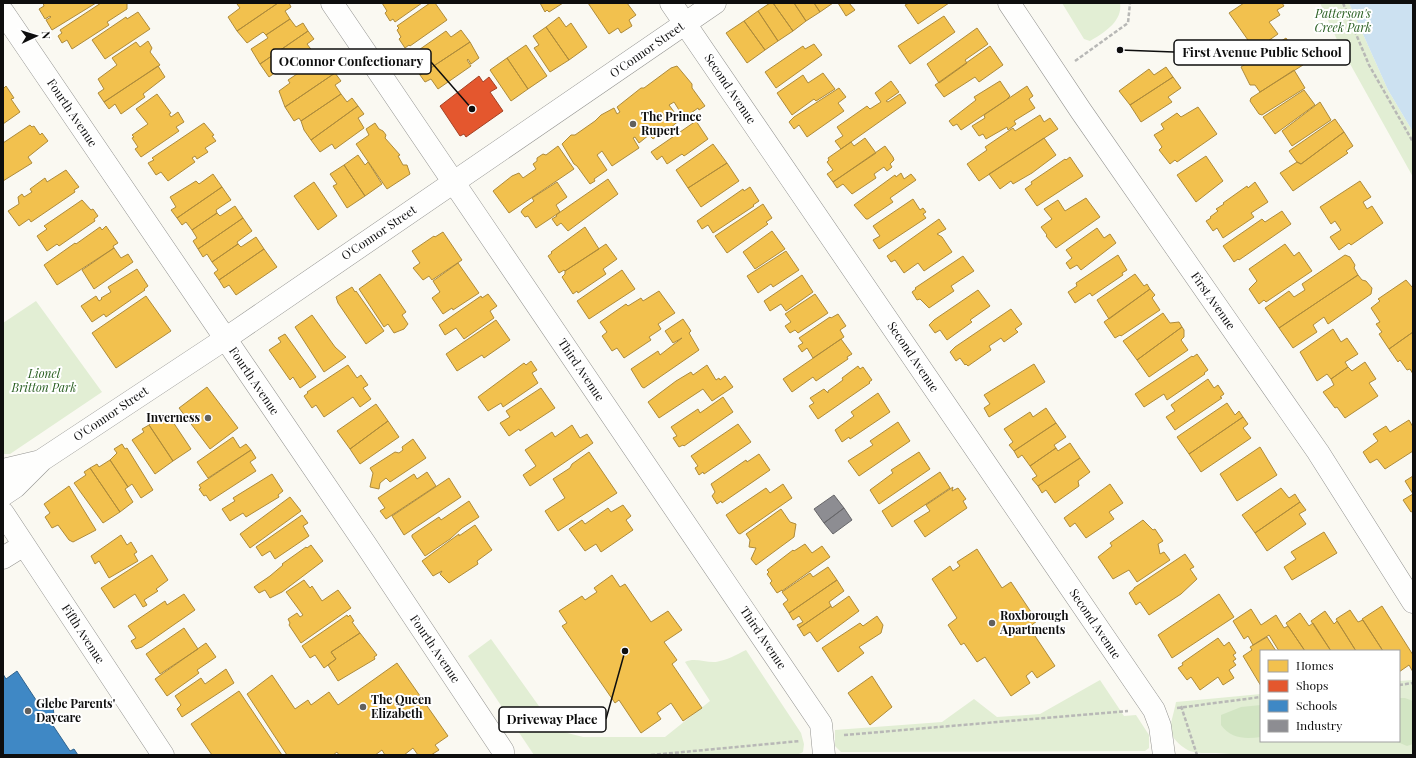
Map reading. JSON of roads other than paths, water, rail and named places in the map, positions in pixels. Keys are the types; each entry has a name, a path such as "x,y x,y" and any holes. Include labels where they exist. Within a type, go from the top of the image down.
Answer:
{"street":[{"name":"Third Avenue","path":"332,3 821,724 824,747"},
{"name":"Second Avenue","path":"671,3 1091,603 1154,710 1160,726 1164,755"},
{"name":"O'Connor Street","path":"3,495 15,487 42,460 225,339 715,3"},
{"name":"First Avenue","path":"1009,3 1081,111 1318,452 1413,602"},
{"name":"Fourth Avenue","path":"3,12 366,544 503,753"},
{"name":"O'Connor Street","path":"3,470 42,460"},
{"name":"Fifth Avenue","path":"3,513 164,755"},
{"path":"3,558 24,545"}],"water":[{"path":"1349,3 1413,3 1413,132 1388,90"}],"place":[{"name":"First Avenue Public School","path":"1120,50"},
{"name":"OConnor Confectionary","path":"472,109"},
{"name":"The Prince Rupert","path":"633,124"},
{"name":"Inverness","path":"208,418"},
{"name":"Roxborough Apartments","path":"992,623"},
{"name":"Driveway Place","path":"625,651"},
{"name":"The Queen Elizabeth","path":"363,707"},
{"name":"Glebe Parents' Daycare","path":"28,711"}],"park label":[{"name":"Patterson's Creek Park","path":"1343,21"},
{"name":"Lionel Britton Park","path":"44,381"}]}
